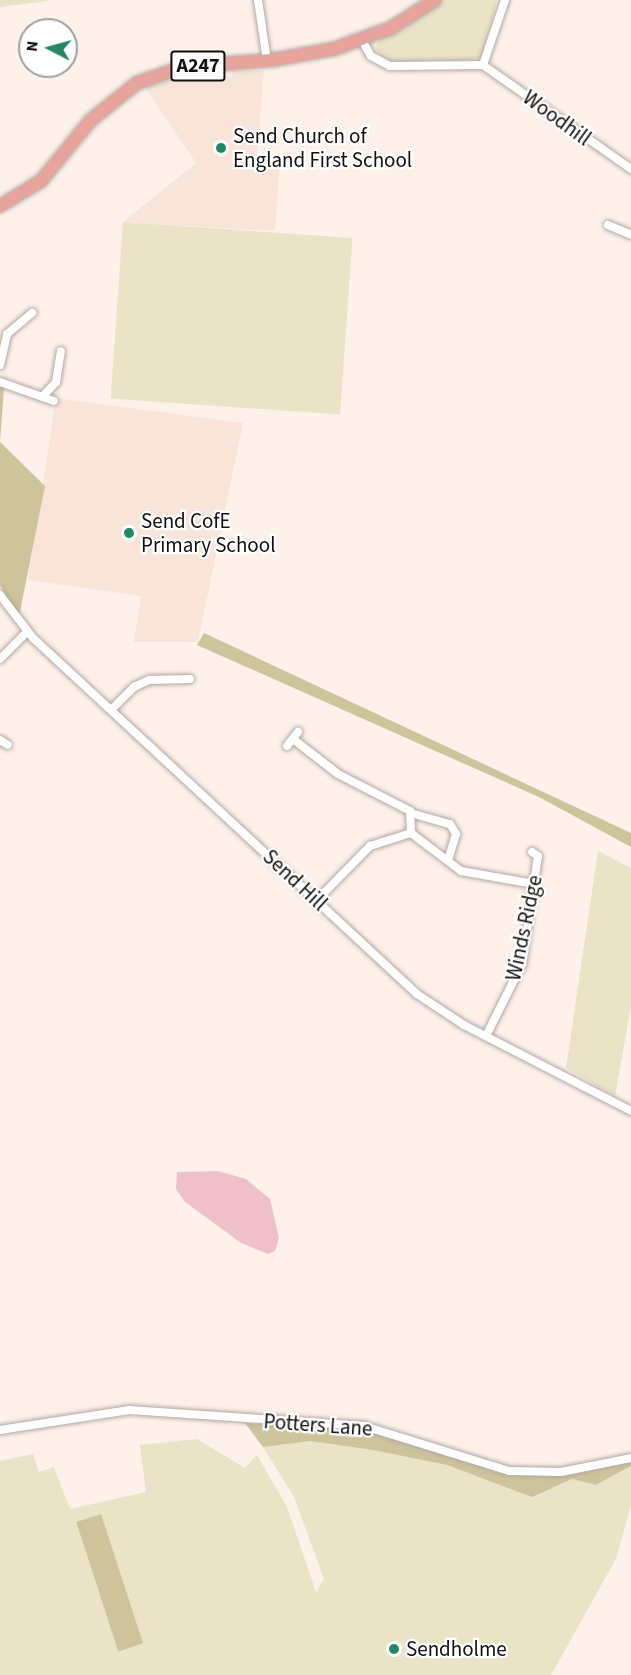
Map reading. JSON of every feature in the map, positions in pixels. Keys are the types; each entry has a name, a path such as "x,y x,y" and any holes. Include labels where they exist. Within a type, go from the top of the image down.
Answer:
{"main road":[{"name":"A247","path":"0,206 41,181 91,120 138,83 183,67 267,61 362,40 435,0"}],"street":[{"path":"258,0 267,61"},
{"path":"362,40 371,56 390,66 483,65 505,0"},
{"name":"Woodhill","path":"483,65 631,170"},
{"path":"608,225 631,235"},
{"path":"0,365 7,334 32,313"},
{"path":"43,396 56,382 61,351"},
{"path":"0,382 54,401"},
{"name":"Send Hill","path":"0,596 20,635 111,710 417,994 486,1036 631,1111"},
{"path":"0,659 20,635"},
{"path":"111,710 134,687 149,680 190,679"},
{"path":"287,746 298,732"},
{"path":"293,739 338,774 414,814 450,824 456,834 448,860"},
{"path":"0,740 8,746"},
{"path":"411,833 414,814"},
{"path":"317,900 370,846 411,833"},
{"path":"411,833 470,874 534,884"},
{"name":"Winds Ridge","path":"486,1036 522,964 538,856 532,852"},
{"name":"Potters Lane","path":"0,1430 129,1410 364,1426 509,1471 561,1472 631,1458"}],"shaded area":[{"path":"0,0 48,0 48,1 0,7"},
{"path":"438,0 497,0 482,57 451,64 387,62 375,48 379,40"},
{"name":"Send Church of England First School","path":"233,70 264,71 257,156 280,160 275,231 123,222 196,163 144,86 194,71 197,76 232,77"},
{"path":"123,222 352,238 340,415 111,399"},
{"path":"0,387 4,388 0,442"},
{"name":"Send CofE Primary School","path":"56,398 243,423 198,642 134,642 141,596 28,580"},
{"path":"0,442 45,486 19,617 0,586"},
{"path":"204,633 631,833 631,847 539,797 197,645"},
{"path":"598,851 631,868 631,1006 615,1096 566,1068"},
{"path":"218,1171 246,1179 270,1199 279,1238 275,1251 268,1254 241,1243 185,1202 176,1189 177,1172"},
{"path":"245,1423 380,1432 508,1473 562,1475 631,1462 631,1466 596,1485 572,1479 532,1497 447,1465 373,1450 310,1441 263,1447"},
{"path":"197,1439 245,1468 257,1455 287,1507 316,1592 324,1579 294,1497 263,1447 310,1441 373,1450 447,1465 532,1496 572,1479 596,1485 631,1466 631,1505 616,1559 551,1675 0,1675 0,1461 33,1454 39,1472 54,1467 70,1509 146,1492 140,1445"},
{"path":"101,1514 143,1643 118,1651 76,1522"}],"place":[{"name":"Send Church of England First School","path":"221,148"},
{"name":"Send CofE Primary School","path":"129,533"},
{"name":"Sendholme","path":"394,1649"}]}
